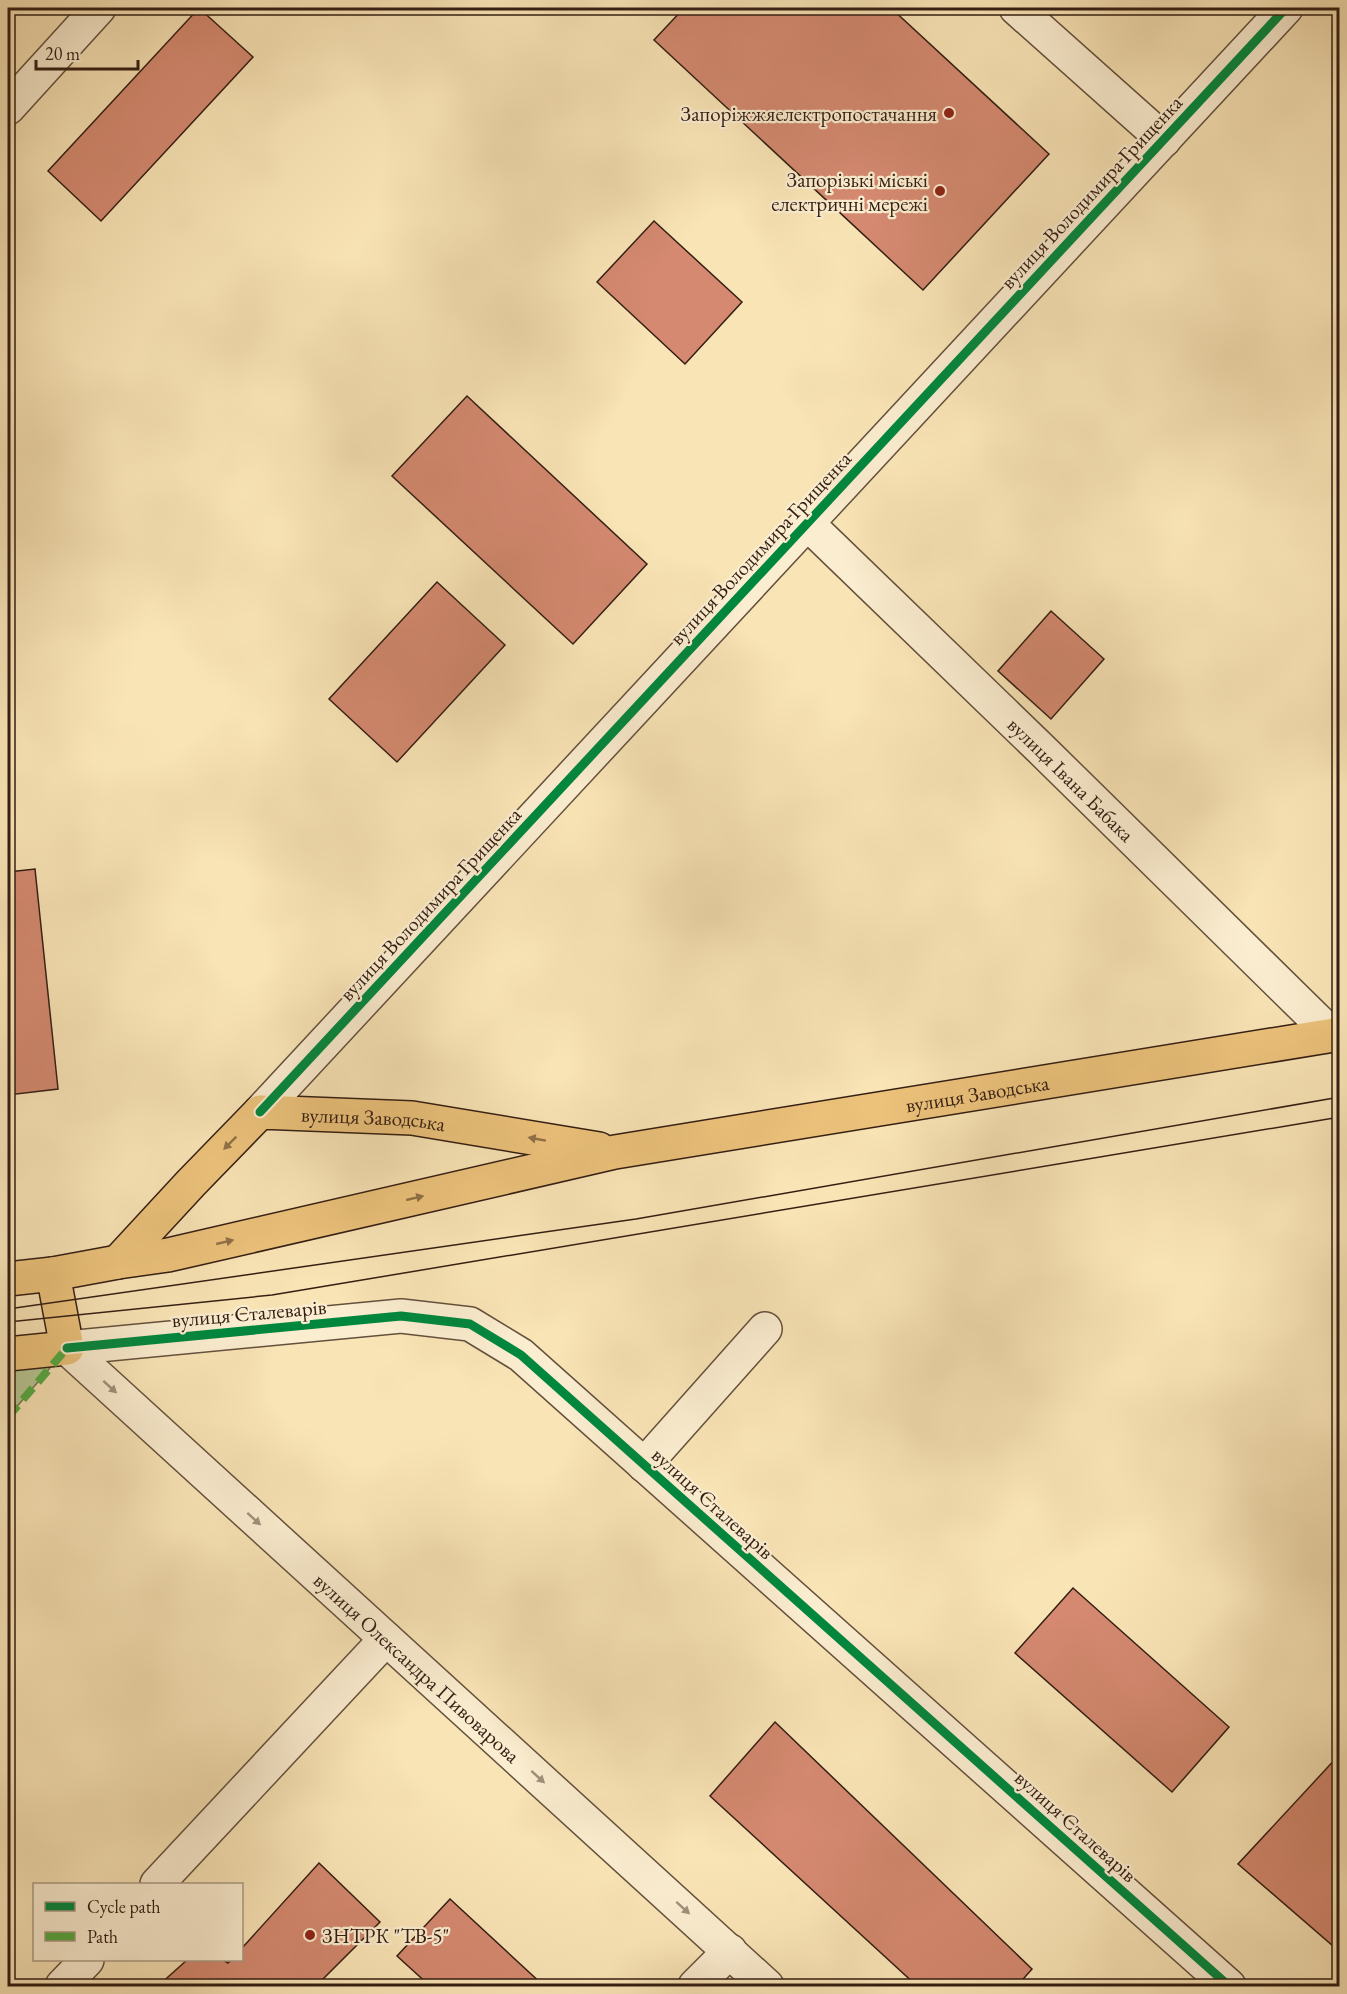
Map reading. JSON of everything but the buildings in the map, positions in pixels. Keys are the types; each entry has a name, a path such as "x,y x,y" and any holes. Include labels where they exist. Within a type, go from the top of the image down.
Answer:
{"main road":[{"name":"вулиця Заводська","path":"8,1279 168,1255 615,1152 1336,1035"},
{"name":"вулиця Заводська","path":"260,1112 412,1118 615,1152"},
{"path":"118,1262 260,1112"},
{"path":"8,1354 67,1348 53,1274"}],"street":[{"path":"8,108 99,8"},
{"path":"1016,8 1164,140"},
{"name":"вулиця Володимира Грищенка","path":"260,1112 1286,8"},
{"name":"вулиця Івана Бабака","path":"807,524 1336,1035"},
{"name":"вулиця Сталеварів","path":"67,1348 401,1316 470,1324 521,1355 1229,1986"},
{"path":"644,1465 765,1329"},
{"name":"вулиця Олександра Пивоварова","path":"67,1348 767,1986"},
{"path":"158,1883 386,1639"},
{"path":"695,1986 730,1951"},
{"path":"62,1986 85,1961"}],"green space":[{"path":"67,1348 8,1417 8,1354"}],"tram line":[{"path":"8,1309 636,1219 1340,1097"},
{"path":"8,1322 272,1295 1340,1117"}],"marked path":[{"path":"8,1417 67,1348"}],"cycle path":[{"path":"260,1112 1286,8"},
{"path":"67,1348 401,1316 470,1324 521,1355 1229,1986"}],"place":[{"name":"Запоріжжяелектропостачання","path":"949,113"},
{"name":"Запорізькі міські електричні мережі","path":"940,191"},
{"name":"ЗНТРК \"ТВ-5\"","path":"310,1935"}]}
